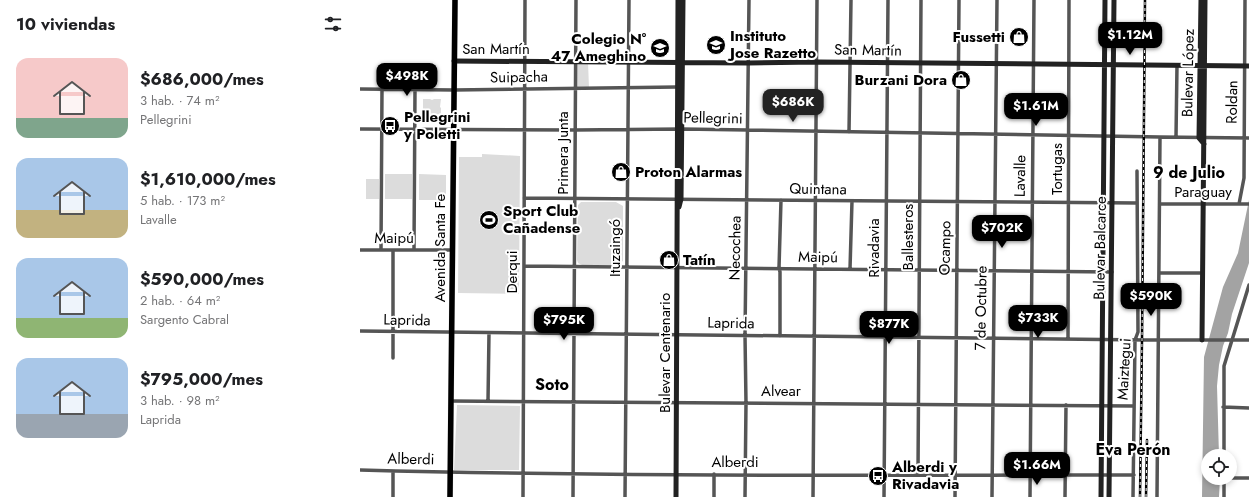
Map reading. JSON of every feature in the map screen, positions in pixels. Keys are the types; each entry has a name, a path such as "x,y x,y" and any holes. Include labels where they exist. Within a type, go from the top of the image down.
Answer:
{"main road":[{"name":"Avenida Santa Fe","path":"450,497 454,0"},
{"name":"Bulevar Centenario","path":"678,0 680,63 677,87 679,129"},
{"name":"Bulevar Centenario","path":"676,497 679,129 683,0"},
{"name":"Bulevar Balcarce","path":"1101,497 1105,0"},
{"name":"Bulevar Balcarce","path":"1109,497 1114,0"},
{"name":"Bulevar López","path":"1201,0 1202,138 1204,144 1204,340"},
{"name":"Bulevar López","path":"1202,66 1205,0"},
{"name":"San Martín","path":"454,61 680,63 850,62 1247,66"}],"street":[{"name":"Derqui","path":"523,497 525,0"},
{"name":"Primera Junta","path":"573,497 576,0"},
{"name":"Ituzaingó","path":"625,497 629,0"},
{"name":"Necochea","path":"744,497 749,0"},
{"path":"813,497 817,0"},
{"path":"849,132 851,0"},
{"name":"Rivadavia","path":"884,497 888,0"},
{"name":"Ballesteros","path":"918,475 921,0"},
{"name":"Ocampo","path":"955,497 959,0"},
{"name":"7 de Octubre","path":"992,497 997,0"},
{"name":"Lavalle","path":"1030,497 1030,338 1032,271 1034,0"},
{"name":"Tortugas","path":"1068,339 1069,0"},
{"name":"Roldan","path":"1239,204 1244,178 1247,66 1245,0"},
{"path":"1176,138 1177,65"},
{"name":"Suipacha","path":"360,89 454,90 677,87"},
{"path":"381,250 382,89"},
{"path":"414,250 415,89"},
{"name":"Pellegrini","path":"360,129 679,129 1140,136 1160,138 1249,138"},
{"path":"1157,497 1160,138"},
{"name":"Maiztegui","path":"1133,497 1135,340 1138,332 1137,171"},
{"name":"Quintana","path":"524,198 1137,204"},
{"path":"780,336 779,268 781,200"},
{"path":"850,269 852,201"},
{"name":"Paraguay","path":"1160,204 1248,204"},
{"name":"Maipú","path":"360,250 452,250"},
{"path":"393,250 393,358"},
{"name":"Maipú","path":"524,266 1112,272"},
{"path":"1159,273 1203,273"},
{"path":"1224,449 1224,366 1249,285"},
{"name":"Laprida","path":"360,331 1135,340"},
{"path":"488,401 489,333"},
{"path":"1135,340 1249,340"},
{"name":"Alvear","path":"451,401 1134,406"},
{"path":"1065,497 1066,405"},
{"path":"1223,407 1249,408"},
{"name":"Alberdi","path":"360,470 625,474 1134,475"},
{"path":"393,471 393,497"},
{"path":"714,474 714,497"},
{"path":"1237,478 1249,478"},
{"path":"1224,485 1224,497"}],"shaded area":[{"path":"575,62 588,62 589,88 575,89"},
{"path":"423,99 441,99 441,118 433,118 431,116 430,118 423,118"},
{"name":"Sport Club Cañadense","path":"482,154 520,156 519,294 458,293 459,157 482,157"},
{"path":"385,174 412,174 412,199 385,199"},
{"path":"419,174 446,175 446,200 419,200"},
{"path":"366,179 379,179 379,199 366,199"},
{"path":"1249,200 1249,263 1232,314 1219,365 1217,386 1219,449 1203,449 1204,357 1223,287 1238,253"},
{"path":"581,202 616,202 623,206 623,261 616,265 582,265 578,263 578,205"},
{"path":"457,405 520,406 519,470 454,470"},
{"path":"1202,485 1220,485 1219,497 1202,497"}],"railway":[{"path":"1140,497 1145,0"},
{"path":"1146,497 1147,440"}],"place":[{"name":"Fussetti","path":"1019,37"},
{"name":"Instituto Jose Razetto","path":"716,45"},
{"name":"Colegio Nº 47 Ameghino","path":"660,48"},
{"name":"Burzani Dora","path":"961,80"},
{"name":"Pellegrini y Poletti","path":"390,126"},
{"name":"Proton Alarmas","path":"621,172"},
{"name":"Sport Club Cañadense","path":"489,220"},
{"name":"Tatín","path":"669,260"},
{"name":"Alberdi y Rivadavia","path":"878,476"}],"district":[{"name":"9 de Julio","path":"1189,172"},
{"name":"Soto","path":"552,384"},
{"name":"Eva Perón","path":"1133,449"}]}
